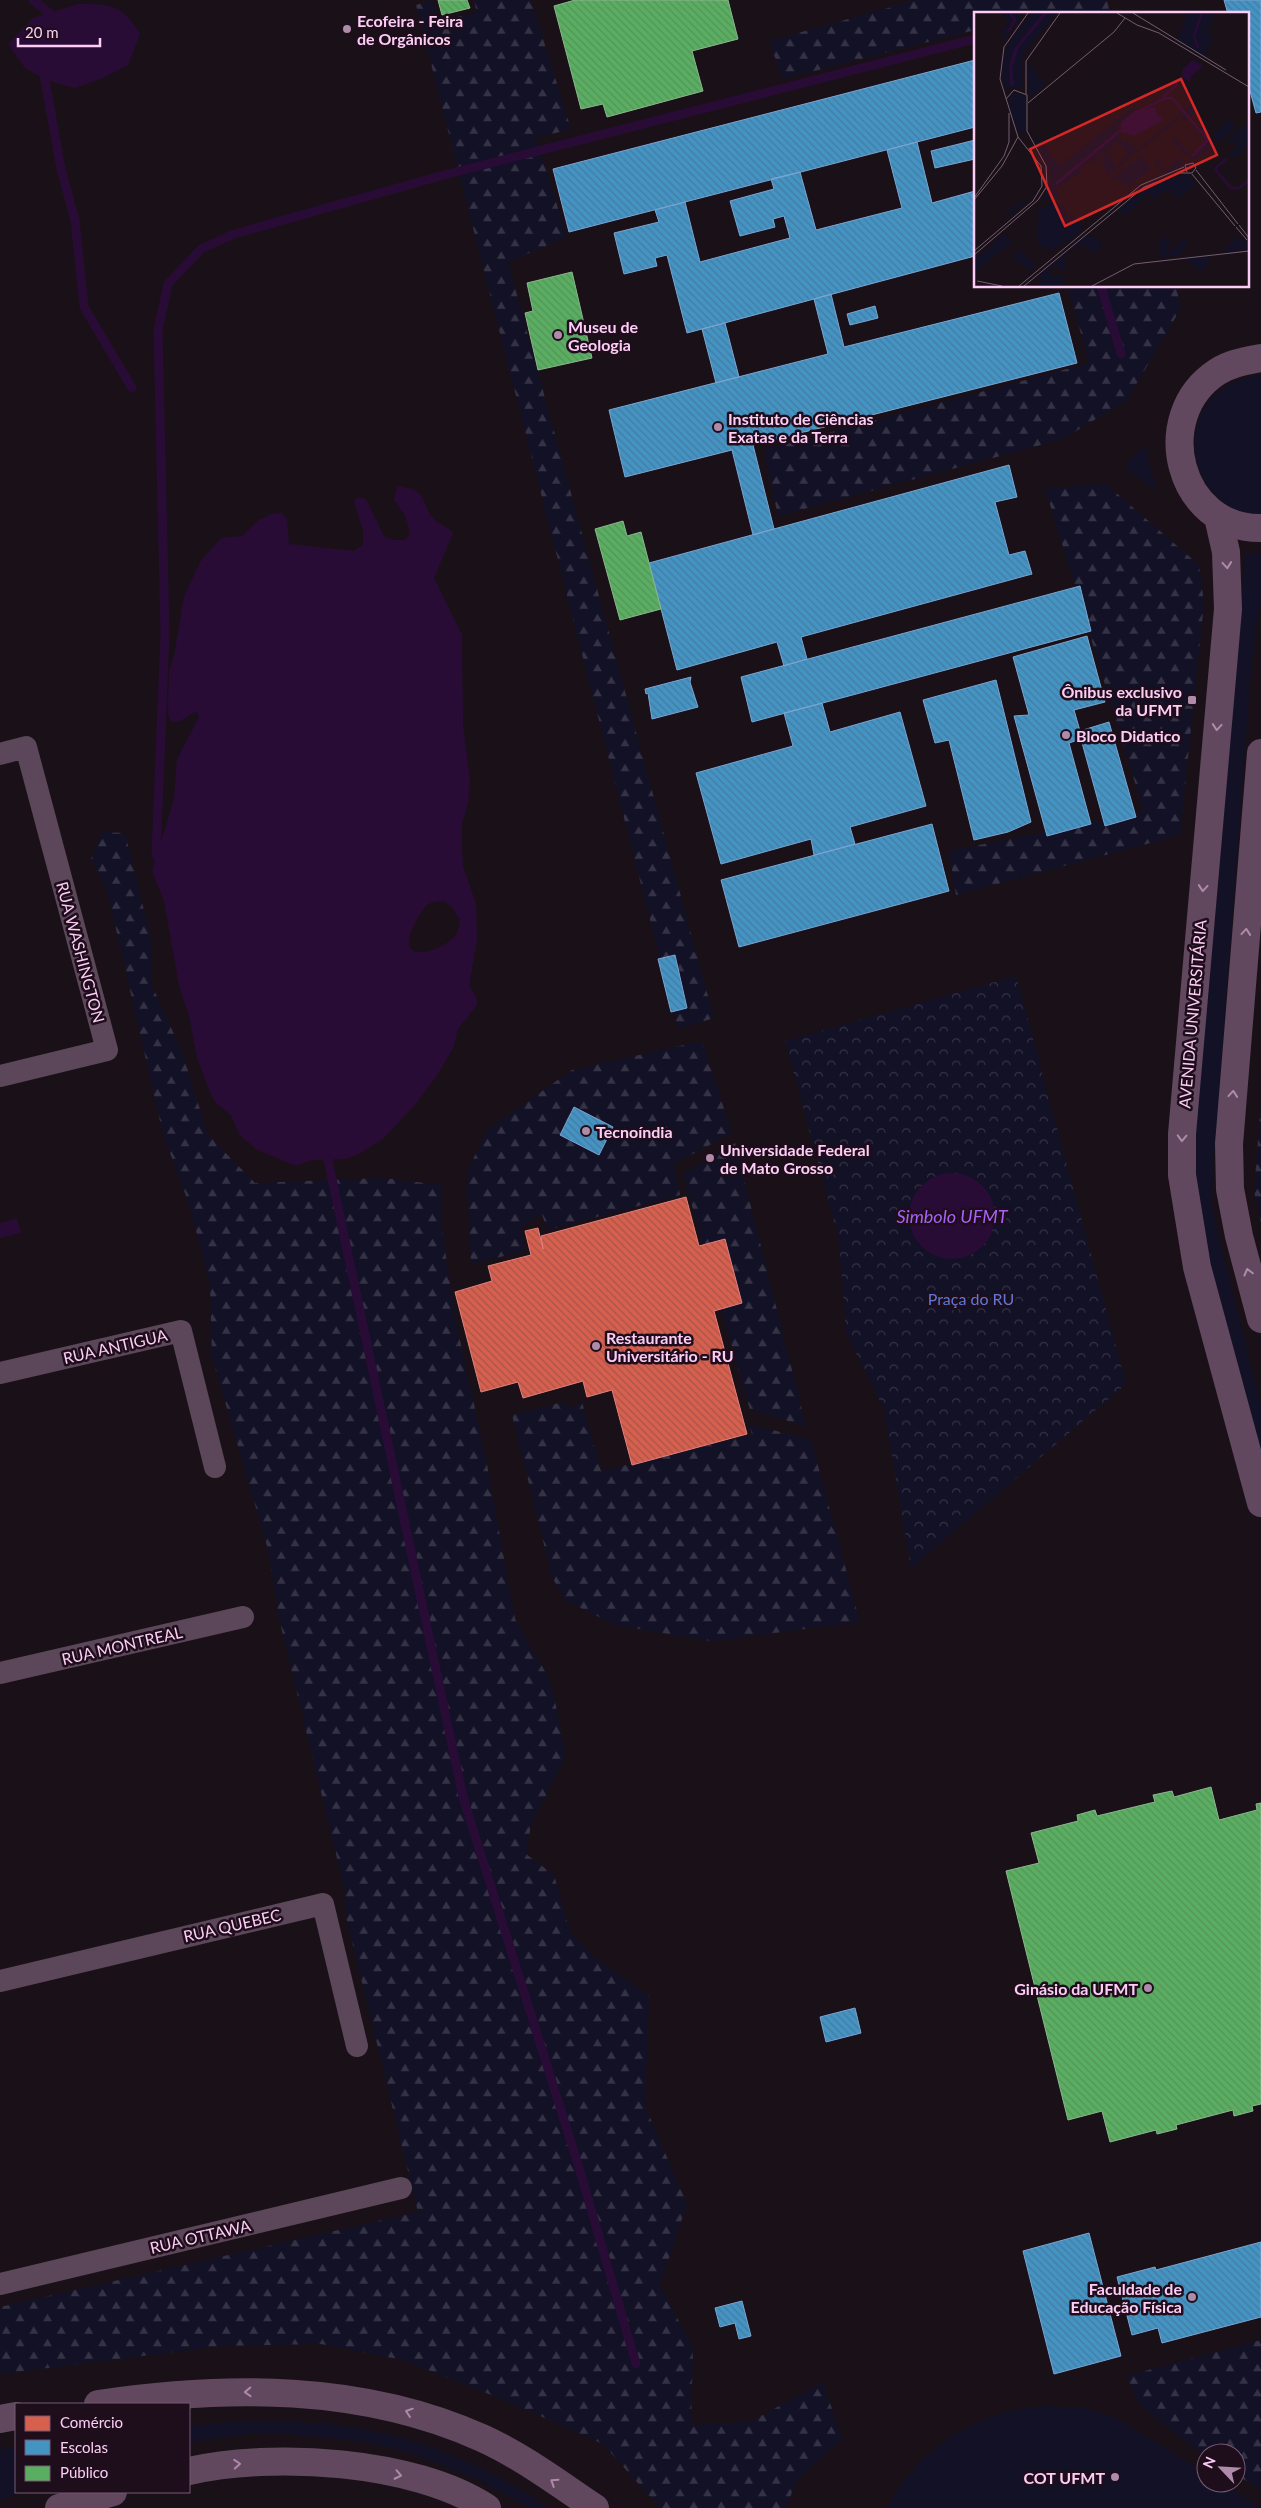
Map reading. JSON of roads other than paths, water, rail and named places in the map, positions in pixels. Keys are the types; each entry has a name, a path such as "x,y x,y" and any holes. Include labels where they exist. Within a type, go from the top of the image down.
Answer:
{"street":[{"path":"1261,358 1239,362 1217,372 1196,392 1182,418 1178,448 1185,476 1195,495 1218,517 1250,528 1261,528"},
{"name":"AVENIDA UNIVERSITÁRIA","path":"1218,517 1226,552 1228,609 1183,1124 1182,1175 1197,1267 1261,1503"},
{"name":"RUA WASHINGTON","path":"0,754 26,747 107,1050 0,1076"},
{"path":"1261,753 1228,1144 1230,1189 1239,1236 1261,1319"},
{"name":"RUA ANTIGUA","path":"0,1373 181,1331 215,1467"},
{"name":"RUA MONTREAL","path":"0,1672 244,1617"},
{"name":"RUA QUEBEC","path":"0,1981 323,1904 357,2046"},
{"name":"RUA OTTAWA","path":"0,2284 401,2188"},
{"path":"105,2403 135,2399 268,2392 327,2396 402,2410 481,2438 506,2450 596,2508"},
{"path":"0,2419 15,2416"},
{"path":"190,2472 215,2465 257,2463 295,2462 364,2467 429,2481 487,2508"},
{"path":"59,2508 111,2493"}],"water":[{"path":"78,4 99,4 115,8 121,11 134,24 140,34 128,65 103,78 75,88 46,80 25,68 8,44 33,18"},
{"path":"397,486 416,491 421,495 432,517 453,533 434,578 462,635 463,725 470,781 468,804 462,822 462,846 463,866 476,904 477,940 469,986 476,996 477,1005 458,1029 453,1048 438,1074 414,1106 383,1139 357,1155 345,1159 312,1160 296,1166 256,1149 239,1134 231,1115 216,1103 211,1095 197,1058 189,1016 179,985 164,901 152,871 174,799 177,759 199,717 197,711 180,721 171,722 168,714 169,671 174,656 184,597 200,562 221,538 242,536 259,520 271,514 282,513 287,520 289,544 354,551 363,545 363,530 354,502 358,497 366,499 384,536 393,540 405,540 410,534 406,517 394,500","holes":["443,901 452,907 460,920 458,932 453,939 428,951 415,952 411,949 409,945 410,934 427,905"]},
{"name":"Simbolo UFMT","path":"952,1173 968,1176 976,1180 988,1192 992,1200 995,1216 992,1232 988,1240 976,1252 968,1256 952,1259 936,1256 928,1252 916,1240 912,1232 909,1216 912,1200 916,1192 928,1180 936,1176"},
{"path":"17,1218 21,1233 0,1238 0,1223"}],"waterway":[{"path":"33,0 49,13 44,24"},
{"path":"163,865 156,855 165,634 158,330 168,284 201,249 234,234 444,175 974,39"},
{"path":"43,69 61,169 75,220 84,307 132,388"},
{"path":"1102,288 1121,354"},
{"path":"323,1150 328,1160 463,1797 580,2171 636,2364"}],"place":[{"name":"Ecofeira - Feira de Orgânicos","path":"347,29"},
{"name":"Museu de Geologia","path":"558,335"},
{"name":"Instituto de Ciências Exatas e da Terra","path":"718,427"},
{"name":"Ônibus exclusivo da UFMT","path":"1192,700"},
{"name":"Bloco Didatico","path":"1066,735"},
{"name":"Tecnoíndia","path":"586,1131"},
{"name":"Universidade Federal de Mato Grosso","path":"710,1158"},
{"name":"Restaurante Universitário - RU","path":"596,1346"},
{"name":"Ginásio da UFMT","path":"1148,1988"},
{"name":"Faculdade de Educação Física","path":"1192,2297"},
{"name":"COT UFMT","path":"1115,2477"}],"park label":[{"name":"Praça do RU","path":"971,1298"}]}
